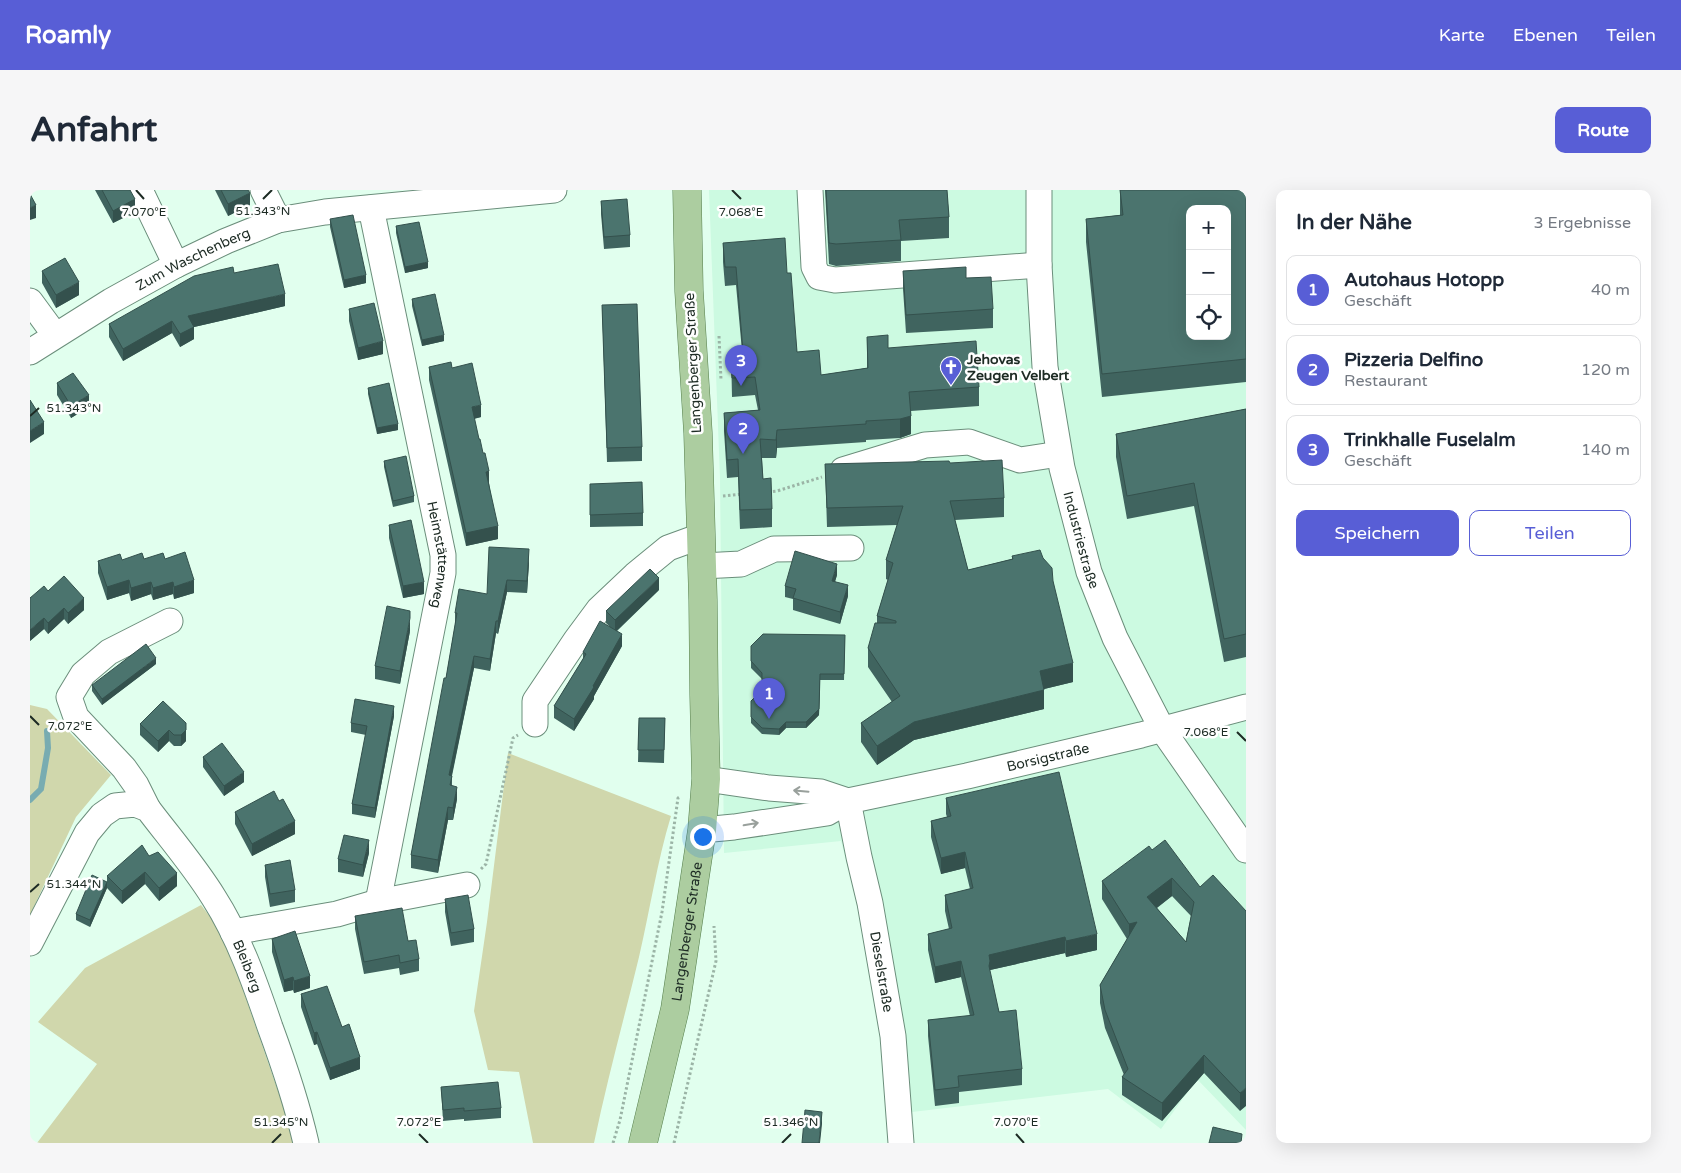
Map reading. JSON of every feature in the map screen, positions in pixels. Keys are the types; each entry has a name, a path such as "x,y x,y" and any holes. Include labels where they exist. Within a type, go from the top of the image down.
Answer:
{"main road":[{"name":"Langenberger Straße","path":"643,1143 675,1010 702,830 706,779 700,498 696,391 684,190"}],"street":[{"path":"140,190 176,265"},
{"path":"263,190 278,220"},
{"name":"Zum Waschenberg","path":"30,352 111,301 176,265 226,241 278,220 325,212 491,194 554,190"},
{"path":"810,190 814,267 819,277 836,280 1039,265"},
{"name":"Industriestraße","path":"1039,190 1039,265 1045,367 1059,454 1090,572 1115,638 1162,729 1246,850"},
{"name":"Heimstättenweg","path":"371,208 443,555 443,573 378,902"},
{"path":"30,301 55,335"},
{"path":"842,470 925,446 969,442 1020,460 1059,454"},
{"path":"535,724 535,701 599,609 635,575 668,548 701,536"},
{"path":"702,566 741,564 774,549 851,548"},
{"name":"Bleiberg","path":"170,621 147,631 109,652 83,674 69,697 76,717 124,768 148,809 214,898 233,932 258,991 301,1122 306,1143"},
{"name":"Borsigstraße","path":"702,830 827,813 848,801 967,776 1246,707"},
{"path":"706,779 769,788 821,792 848,801"},
{"name":"Dieselstraße","path":"848,801 858,857 870,903 893,1036 901,1143"},
{"path":"30,943 86,833 102,815 115,806 135,804 148,809"},
{"path":"233,932 337,914 378,902 467,885"}],"path":[{"path":"719,336 721,385"},
{"path":"767,492 777,491 842,470"},
{"path":"700,498 748,493"},
{"path":"467,885 486,864 513,738 535,724"},
{"path":"613,1143 620,1120 665,892"}],"shaded area":[{"path":"709,190 1246,190 1246,1130 1197,1079 1161,1129 1108,1089 912,1112 841,841 724,853 720,478"},
{"path":"30,705 47,709 111,775 76,817 30,915"},
{"path":"508,753 671,816 594,1143 533,1143 519,1072 488,1070 474,1011"},
{"path":"201,905 224,935 296,1143 37,1143 97,1064 38,1022 85,968"}],"building":[{"path":"102,190 130,190 135,199 113,211"},
{"path":"221,190 248,190 250,193 228,204"},
{"path":"826,190 947,190 949,217 899,220 901,240 829,243"},
{"path":"1120,190 1246,190 1246,359 1102,374 1086,219 1123,215"},
{"path":"30,194 36,205 30,208"},
{"path":"627,199 630,235 604,237 601,201"},
{"path":"353,215 366,275 344,280 330,219"},
{"path":"419,222 428,262 405,267 396,226"},
{"path":"785,238 787,273 791,273 797,352 819,350 821,375 868,368 867,337 888,335 888,348 976,341 979,387 909,392 911,416 900,419 866,421 866,424 777,430 776,440 760,439 763,479 771,478 772,509 740,510 738,459 727,460 724,413 760,410 755,377 732,378 731,352 743,351 736,267 725,267 723,243"},
{"path":"65,258 79,282 56,295 42,271"},
{"path":"278,264 285,294 188,316 194,327 180,334 172,321 123,349 109,324 194,276 233,267 234,273"},
{"path":"966,267 966,278 991,277 993,309 906,315 903,271"},
{"path":"435,294 444,335 422,340 412,299"},
{"path":"374,303 383,341 358,348 349,309"},
{"path":"637,304 642,447 607,448 602,305"},
{"path":"451,362 452,368 472,363 481,405 472,407 489,471 486,472 498,526 466,533 429,367"},
{"path":"73,373 89,395 71,406 57,383"},
{"path":"389,383 398,424 377,428 368,388"},
{"path":"30,400 44,422 30,431"},
{"path":"1246,409 1246,634 1224,639 1194,483 1127,496 1116,434"},
{"path":"406,456 414,496 393,501 384,461"},
{"path":"1002,460 1004,498 950,501 968,570 1013,559 1012,556 1040,550 1043,558 1052,568 1053,581 1073,663 1040,671 1044,690 914,722 877,746 861,723 900,696 868,648 875,623 896,623 896,621 877,616 893,563 886,560 903,506 827,508 825,464 949,461 950,463"},
{"path":"642,482 643,513 590,515 590,484"},
{"path":"411,520 424,582 403,586 389,525"},
{"path":"489,547 529,549 527,581 507,580 498,621 496,621 490,659 474,656 449,775 452,776 450,785 457,787 453,808 448,807 438,860 411,855 444,678 446,678 459,589 487,594"},
{"path":"795,551 837,564 832,581 848,585 840,612 793,598 796,589 785,586"},
{"path":"185,552 194,580 174,587 173,582 153,588 151,582 131,588 129,580 107,587 98,561 120,554 122,560 142,553 144,559 163,553 165,559"},
{"path":"650,569 659,578 615,620 606,611"},
{"path":"64,576 84,598 68,613 64,608 48,623 44,618 30,630 30,598 44,586 48,591"},
{"path":"387,606 410,611 400,671 375,666"},
{"path":"600,621 622,634 594,687 574,719 554,706 586,654 583,652"},
{"path":"763,634 845,635 844,674 820,674 819,709 806,722 786,722 779,729 762,728 751,717 751,701 762,690 762,673 751,661 751,646"},
{"path":"146,644 156,658 102,699 92,685"},
{"path":"355,699 394,706 375,808 352,804 367,726 351,723"},
{"path":"163,701 186,723 186,730 181,735 174,735 169,730 158,741 140,724"},
{"path":"639,718 665,718 664,750 638,750"},
{"path":"222,743 244,772 224,786 203,757"},
{"path":"1059,772 1097,934 1066,941 1065,937 989,955 989,966 999,1012 1016,1010 1022,1069 958,1076 959,1087 935,1090 928,1020 974,1015 961,961 935,967 928,934 952,928 945,895 973,888 965,852 941,858 931,821 951,816 946,798"},
{"path":"274,791 279,801 283,799 295,821 252,844 235,812"},
{"path":"344,835 369,840 363,865 338,859"},
{"path":"1165,840 1200,887 1213,875 1246,911 1246,1088 1240,1093 1204,1055 1162,1103 1122,1077 1128,1069 1105,1010 1100,985 1137,922 1129,924 1102,881 1149,846 1152,850","holes":["1172,878 1194,902 1186,942 1147,897"]},
{"path":"142,845 149,856 158,852 177,873 159,888 145,872 122,891 107,876"},
{"path":"290,860 295,890 270,894 265,865"},
{"path":"92,875 107,882 90,920 76,914"},
{"path":"468,895 474,929 451,933 445,899"},
{"path":"402,908 408,941 416,940 419,959 400,963 399,955 364,962 355,916"},
{"path":"295,931 310,976 294,981 293,977 284,980 272,939"},
{"path":"327,986 342,1027 349,1024 360,1057 330,1068 317,1032 314,1033 301,994"},
{"path":"498,1082 501,1108 464,1111 464,1108 443,1110 441,1087"},
{"path":"805,1110 822,1112 819,1143 802,1143"},
{"path":"1213,1127 1242,1134 1241,1143 1209,1143"}],"waterway":[{"path":"30,800 41,789 48,748 47,731"}],"place":[{"name":"Trinkhalle Fuselalm","path":"741,386"},
{"name":"Jehovas Zeugen Velbert","path":"951,386"},
{"name":"Pizzeria Delfino","path":"743,454"},
{"name":"Autohaus Hotopp","path":"769,719"}]}
